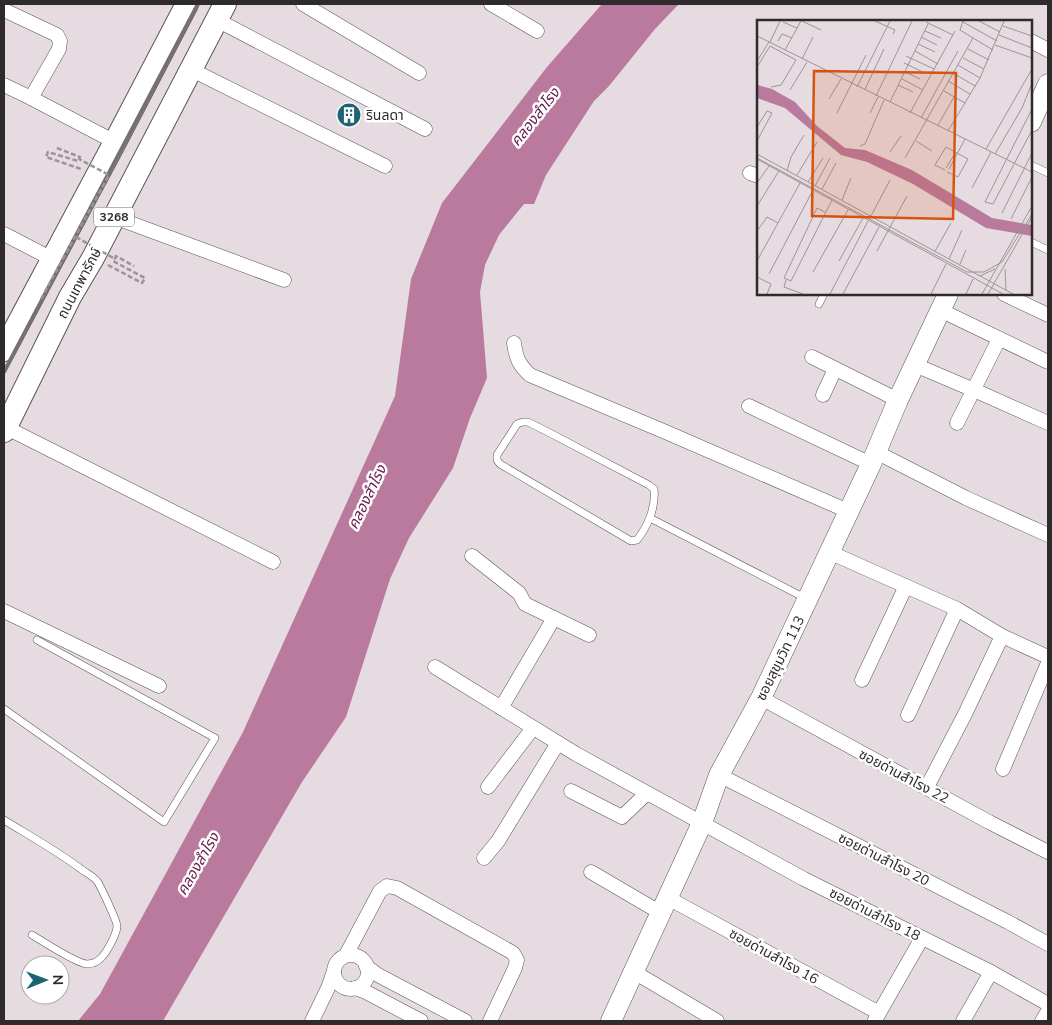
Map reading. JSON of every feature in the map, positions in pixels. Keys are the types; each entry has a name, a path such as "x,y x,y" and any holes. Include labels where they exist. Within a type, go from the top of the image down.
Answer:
{"main road":[{"name":"3268","path":"4,350 186,4"},
{"name":"ถนนเทพารักษ์","path":"5,429 70,296 93,258 221,12"},
{"path":"1032,120 1048,84"},
{"name":"ซอยสุขุมวิท 113","path":"611,1021 702,823 719,774 761,698 944,302"}],"street":[{"path":"303,4 419,73"},
{"path":"491,4 537,31"},
{"path":"4,10 57,35 60,41 59,49 31,98"},
{"path":"221,12 426,129"},
{"path":"1032,42 1048,50"},
{"path":"192,70 385,166"},
{"path":"4,85 115,142"},
{"path":"114,217 284,280"},
{"path":"4,234 52,259"},
{"path":"1006,295 1048,314"},
{"path":"944,302 999,339 1048,362"},
{"path":"957,423 999,339"},
{"path":"514,343 516,356 530,376 677,437 848,512"},
{"path":"812,357 898,400"},
{"path":"915,365 1048,423"},
{"path":"823,395 835,369"},
{"path":"749,406 1048,535"},
{"path":"5,429 273,562"},
{"path":"829,552 958,608 1002,636 1048,657"},
{"path":"472,556 519,593 525,604 589,635"},
{"path":"862,680 906,586"},
{"path":"908,715 958,608"},
{"path":"4,611 159,686"},
{"path":"501,708 554,618"},
{"path":"926,788 965,714 1002,636"},
{"path":"1002,769 1048,662"},
{"name":"ซอยด่านสำโรง 18","path":"435,667 576,754 796,874 991,972 1048,1004"},
{"name":"ซอยด่านสำโรง 22","path":"761,698 988,822 1048,852"},
{"path":"488,787 533,728"},
{"path":"484,858 498,841 558,743"},
{"name":"ซอยด่านสำโรง 20","path":"719,774 1048,944"},
{"path":"571,791 622,817 647,793"},
{"name":"ซอยด่านสำโรง 16","path":"591,872 664,906 877,1017"},
{"path":"346,955 380,892 387,886 397,888 513,953 517,960 515,968 490,1021"},
{"path":"877,1017 922,938"},
{"path":"312,1021 328,988 338,961 346,955 357,956 378,975 465,1021"},
{"path":"355,988 366,979 366,966"},
{"path":"334,971 337,982 342,986 366,992 421,1021"},
{"path":"634,972 716,1021"},
{"path":"963,1021 991,972"},
{"path":"1042,1021 1048,1011"}],"lane":[{"path":"1032,165 1048,173"},
{"path":"1032,242 1048,250"},
{"path":"819,304 824,295"},
{"path":"528,422 649,485 654,489 650,518 637,540 631,541 500,464 497,460 497,455 517,424 528,422"},
{"path":"650,518 808,599"},
{"path":"4,709 164,822 215,738 37,640"},
{"path":"4,820 74,863 96,880 116,920 117,926 116,934 102,958 97,962 88,964 74,959 32,935"}],"path":[{"path":"57,148 80,156 79,160"},
{"path":"41,299 109,175 79,160 48,152 46,157 73,166"},
{"path":"76,237 134,266"},
{"path":"113,268 142,283 145,278 116,263 113,261 115,258"}],"water":[{"name":"คลองสำโรง","path":"602,4 679,4 655,29 609,86 594,101 546,175 534,204 524,204 499,235 485,265 480,292 487,378 470,418 453,468 409,538 390,579 346,717 302,782 163,1021 78,1021 100,994 243,732 395,396 411,279 442,203 547,67"}],"railway":[{"path":"4,372 198,4"}],"place":[{"name":"รินลดา","path":"349,115"}]}
